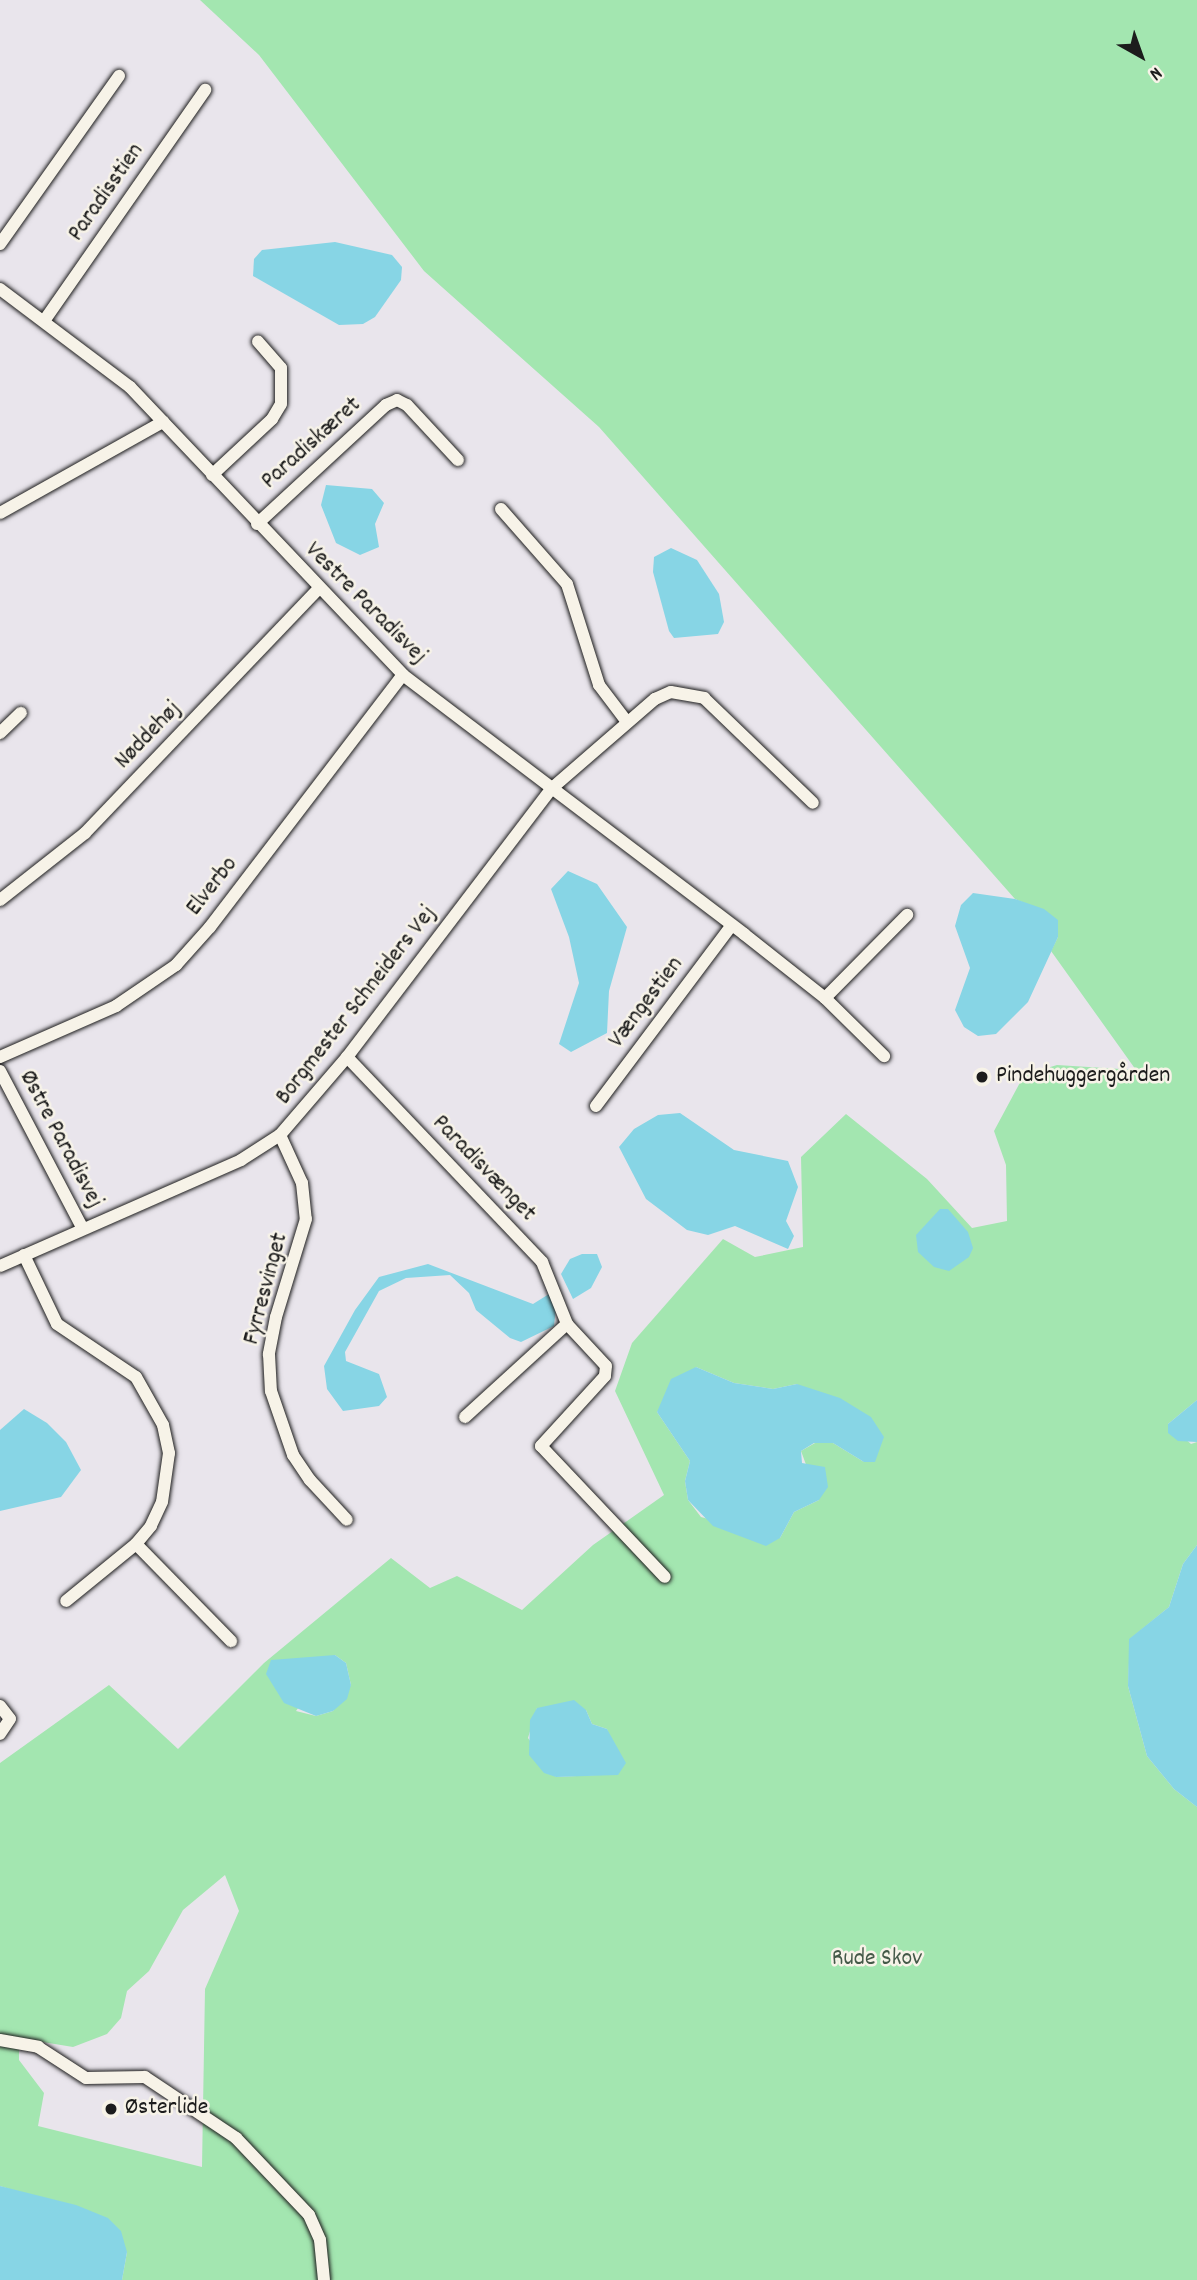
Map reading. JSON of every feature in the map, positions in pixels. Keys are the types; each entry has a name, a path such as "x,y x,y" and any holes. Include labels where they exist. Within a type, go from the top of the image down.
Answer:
{"street":[{"path":"0,244 119,76"},
{"name":"Paradisstien","path":"44,321 205,90"},
{"name":"Vestre Paradisvej","path":"0,289 109,369 163,422 318,589 403,675 825,998 884,1056"},
{"path":"212,475 272,419 281,404 285,384 281,368 258,342"},
{"name":"Paradiskæret","path":"257,524 386,405 397,400 407,405 458,460"},
{"path":"0,513 163,422"},
{"path":"501,509 567,584 599,685 627,722"},
{"name":"Nøddehøj","path":"0,900 85,833 318,589"},
{"name":"Elverbo","path":"0,1057 116,1006 176,965 210,927 403,675"},
{"name":"Borgmester Schneiders Vej","path":"0,1266 241,1160 280,1135 346,1057 551,789 627,722 671,692 704,698 813,803"},
{"path":"0,733 22,713"},
{"path":"825,998 907,915"},
{"name":"Vængestien","path":"596,1106 732,925"},
{"name":"Paradisvænget","path":"346,1057 542,1262 567,1324 606,1366 606,1376 541,1446 665,1577"},
{"name":"Østre Paradisvej","path":"0,1071 83,1229"},
{"name":"Fyrresvinget","path":"280,1135 302,1184 306,1219 276,1317 269,1353 271,1391 293,1455 310,1480 347,1520"},
{"path":"24,1255 57,1324 136,1377 163,1425 169,1453 168,1479 151,1526 136,1544 66,1601"},
{"path":"464,1417 567,1324"},
{"path":"136,1544 231,1640"},
{"path":"0,1706 10,1719 0,1734"},
{"path":"0,2040 38,2047 86,2078 145,2077 236,2138 309,2215 320,2240 324,2280"}],"green space":[{"name":"Rude Skov","path":"200,0 1197,0 1197,1400 1168,1424 1191,1444 1197,1442 1197,1545 1183,1564 1169,1607 1130,1639 1128,1686 1147,1756 1174,1789 1197,1807 1197,2280 122,2280 127,2252 25,2194 0,2186 0,2046 19,2046 19,2060 44,2093 38,2126 202,2167 205,1989 239,1911 225,1875 183,1910 149,1971 127,1991 121,2018 107,2034 73,2047 0,2035 0,1763 109,1685 178,1749 264,1663 391,1558 430,1588 457,1576 522,1610 593,1545 664,1495 615,1391 632,1343 723,1239 755,1257 803,1247 801,1157 846,1114 927,1179 972,1228 1007,1221 1006,1165 994,1131 1024,1075 1057,1065 1136,1070 1051,951 1058,937 1027,904 1015,899 599,427 424,271 259,55","holes":["696,1367 734,1383 773,1389 797,1384 864,1462 833,1443 815,1443 801,1451 819,1500 794,1512 780,1538 701,1517 688,1500 685,1481 690,1461 657,1412","335,1655 346,1663 351,1685 333,1711 316,1716 296,1711","537,1708 586,1710 592,1724 607,1729 618,1774 556,1777 528,1738"]}],"water":[{"path":"335,242 392,255 402,267 401,280 375,317 363,324 339,325 253,276 254,259 262,250"},
{"path":"326,485 372,489 384,503 375,524 379,547 360,555 336,543 321,505"},
{"path":"671,548 697,560 719,594 724,622 718,634 674,638 669,631 653,572 654,557"},
{"path":"568,871 597,884 627,927 609,991 607,1033 571,1052 559,1044 579,983 569,937 551,889"},
{"path":"973,893 1015,899 1044,909 1058,920 1058,937 1028,1002 996,1034 978,1036 964,1027 955,1010 970,968 955,926 961,905"},
{"path":"680,1113 734,1150 788,1161 798,1187 786,1221 794,1236 788,1249 735,1226 708,1235 687,1230 646,1199 619,1147 634,1129 658,1115"},
{"path":"940,1209 948,1209 968,1232 973,1248 969,1257 949,1271 934,1267 918,1252 916,1235"},
{"path":"582,1254 597,1254 602,1267 591,1288 573,1299 561,1274 570,1259"},
{"path":"428,1264 533,1304 549,1294 556,1307 554,1326 521,1342 510,1338 476,1310 469,1293 450,1275 406,1278 379,1291 345,1352 346,1361 379,1374 387,1397 379,1406 343,1411 327,1389 324,1366 355,1310 379,1277"},
{"path":"696,1367 734,1383 773,1389 797,1384 840,1398 871,1417 884,1437 875,1462 864,1462 833,1443 814,1443 801,1451 802,1463 825,1467 828,1487 819,1500 794,1512 780,1538 766,1546 713,1526 688,1500 685,1481 690,1461 657,1412 671,1379"},
{"path":"1197,1400 1197,1442 1178,1441 1168,1433 1168,1424"},
{"path":"24,1409 47,1423 66,1442 81,1470 61,1497 0,1511 0,1430"},
{"path":"1197,1545 1197,1807 1174,1789 1147,1756 1128,1686 1129,1639 1169,1607 1183,1564"},
{"path":"335,1655 346,1663 351,1685 347,1699 333,1711 316,1716 284,1703 266,1674 271,1660"},
{"path":"574,1700 586,1710 592,1724 607,1729 626,1763 618,1775 556,1777 544,1773 529,1755 530,1720 537,1708"},
{"path":"0,2186 76,2205 108,2218 121,2231 127,2252 122,2280 0,2280"}],"place":[{"name":"Pindehuggergården","path":"982,1077"},
{"name":"Østerlide","path":"111,2109"}]}
